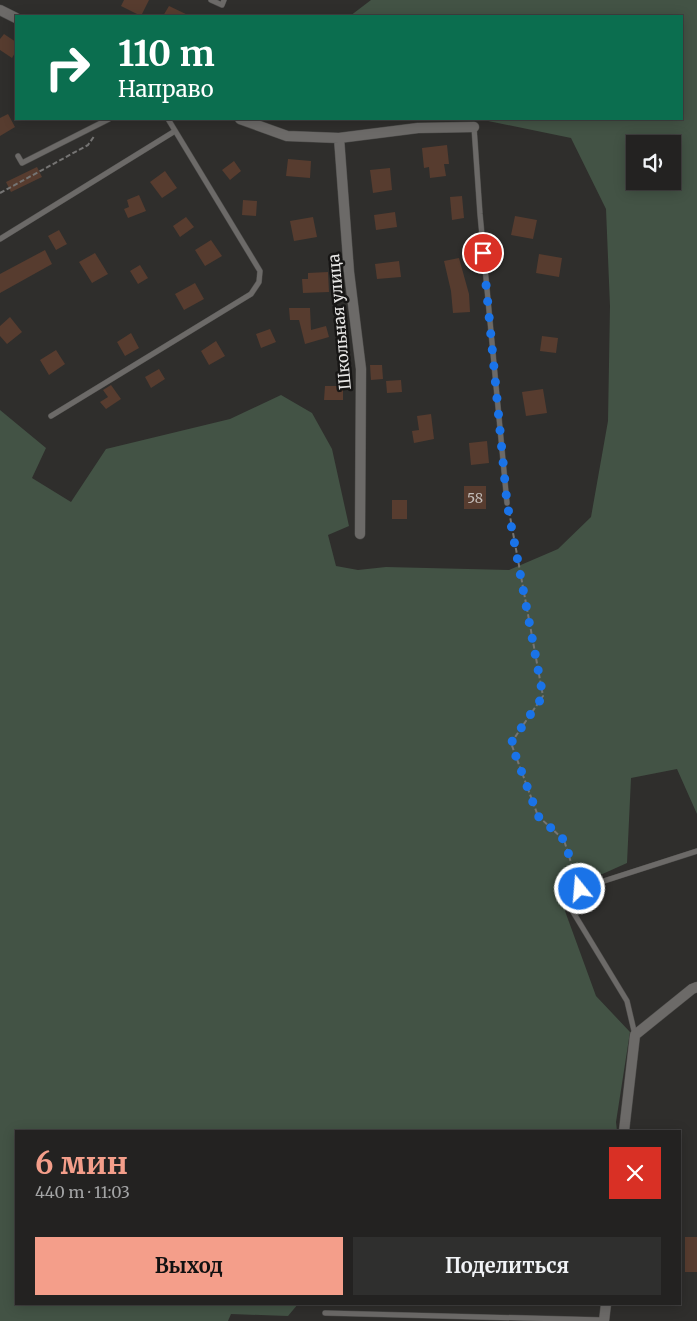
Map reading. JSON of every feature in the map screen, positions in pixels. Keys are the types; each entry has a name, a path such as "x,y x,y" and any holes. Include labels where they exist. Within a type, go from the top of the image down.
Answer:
{"street":[{"path":"0,10 15,18"},
{"path":"243,120 287,136 339,138 418,128 474,127"},
{"name":"Школьная улица","path":"339,138 349,272 361,368 360,534"},
{"path":"624,1130 635,1035 692,989 697,988"},
{"path":"604,1321 606,1305"}],"lane":[{"path":"210,0 222,5 224,0"},
{"path":"18,156 22,164 106,120"},
{"path":"51,416 251,294 259,282 260,271 169,120"},
{"path":"474,127 480,214 507,503"},
{"path":"0,239 175,131"},
{"path":"635,1035 627,1001 570,907 580,889 697,851"},
{"path":"325,1313 604,1321"}],"path":[{"path":"0,193 88,145 106,120"},
{"path":"507,503 543,696 511,743 538,816 564,840 580,889"}],"green space":[{"path":"371,0 697,0 697,814 677,769 631,778 627,863 578,885 565,911 596,996 630,1032 616,1122 617,1130 15,1130 15,1305 297,1305 288,1316 231,1314 228,1321 0,1321 0,410 46,448 32,478 71,502 106,449 230,419 281,395 312,413 332,449 349,526 328,535 336,566 358,570 386,567 509,570 558,549 591,517 608,421 610,306 606,209 571,138 486,120 683,120 683,15 351,15"}],"building":[{"path":"124,0 149,0 142,15 121,6"},
{"path":"169,6 188,15 164,15"},
{"path":"4,34 15,41 15,53 12,58 0,50 0,39"},
{"path":"8,114 15,127 0,136 0,118"},
{"path":"447,145 449,164 444,164 446,176 430,178 429,167 424,168 422,148"},
{"path":"288,159 311,161 310,178 286,176"},
{"path":"234,161 241,171 230,180 222,170"},
{"path":"37,167 42,177 11,192 6,182"},
{"path":"390,168 392,190 373,193 370,170"},
{"path":"165,171 177,188 162,198 150,182"},
{"path":"139,195 146,211 128,218 124,209 129,207 127,200"},
{"path":"462,196 464,218 452,220 450,197"},
{"path":"243,200 257,201 256,216 242,215"},
{"path":"395,212 397,227 376,230 374,215"},
{"path":"515,216 537,220 533,239 511,235"},
{"path":"186,217 194,227 180,237 173,226"},
{"path":"313,217 317,237 294,241 290,221"},
{"path":"59,230 67,244 56,250 48,236"},
{"path":"211,240 222,256 205,266 195,250"},
{"path":"45,250 52,264 0,293 0,274"},
{"path":"95,253 108,274 92,283 79,262"},
{"path":"539,254 562,258 559,277 536,273"},
{"path":"459,258 469,294 470,312 453,313 451,291 444,261"},
{"path":"399,261 401,277 377,279 375,264"},
{"path":"140,265 148,278 138,284 130,271"},
{"path":"328,272 329,292 303,293 302,279 308,279 308,273"},
{"path":"195,283 204,299 184,310 175,294"},
{"path":"289,308 310,308 311,330 326,326 329,337 305,344 299,320 290,320"},
{"path":"10,317 22,332 7,344 0,336 0,326"},
{"path":"270,329 276,342 261,348 256,334"},
{"path":"131,333 139,348 125,356 117,342"},
{"path":"542,336 558,338 556,353 540,351"},
{"path":"216,341 225,356 209,365 201,351"},
{"path":"56,350 65,364 49,375 40,360"},
{"path":"370,365 382,365 383,379 371,380"},
{"path":"159,369 165,379 151,388 145,377"},
{"path":"401,380 402,392 387,393 386,381"},
{"path":"111,385 121,399 106,409 100,402 108,397 103,390"},
{"path":"325,386 343,386 343,400 324,400"},
{"path":"543,389 547,413 526,416 522,392"},
{"path":"431,414 434,439 414,443 412,431 419,430 417,416"},
{"path":"487,441 489,463 471,465 469,443"},
{"path":"464,486 486,486 486,509 464,509"},
{"path":"392,500 407,500 407,519 392,519"},
{"path":"685,1237 697,1237 697,1272 685,1272"}],"route":[{"path":"483,253 507,503 543,696 511,743 538,816 564,840 580,889"}]}
